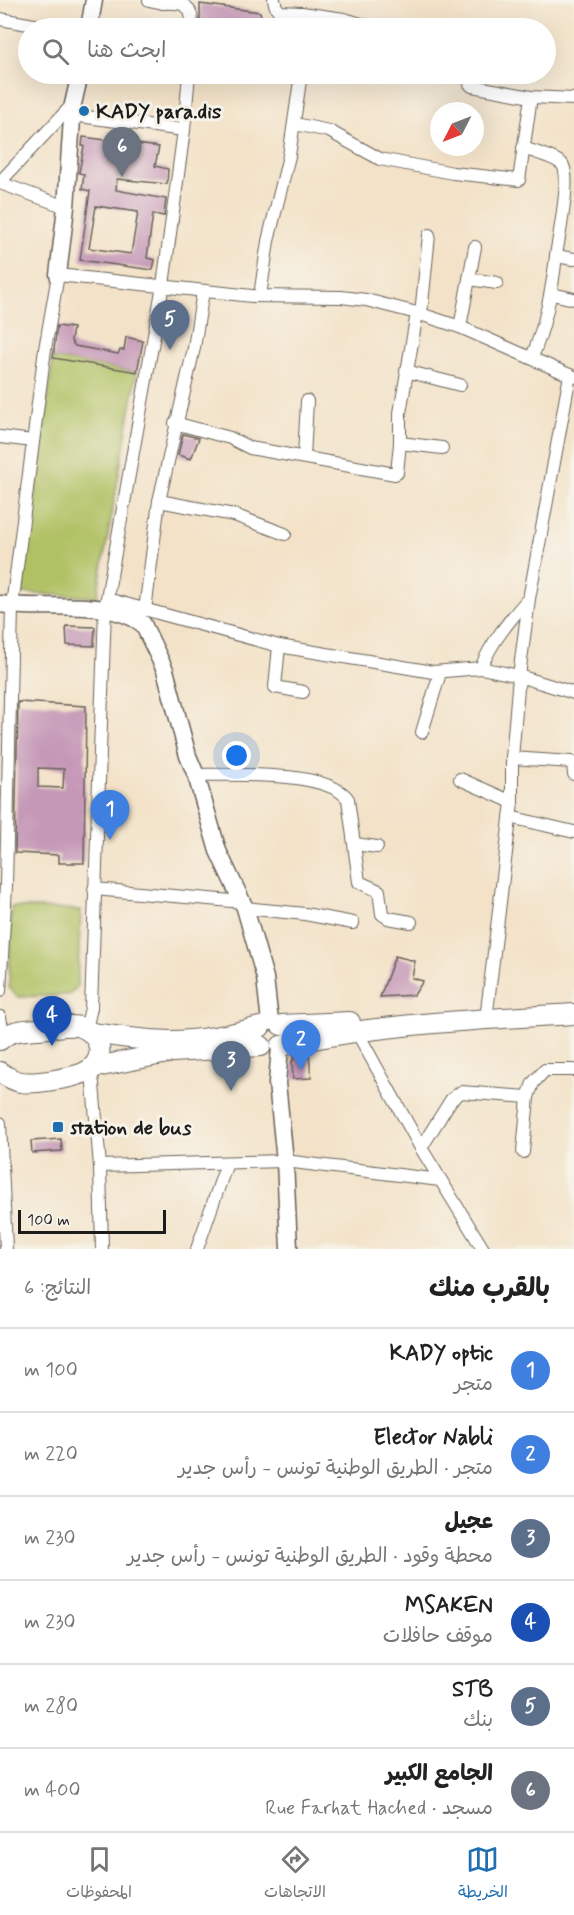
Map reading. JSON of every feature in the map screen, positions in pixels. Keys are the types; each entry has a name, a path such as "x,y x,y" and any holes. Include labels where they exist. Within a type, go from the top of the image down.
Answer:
{"main road":[{"path":"1,1076 27,1082 77,1075 89,1070 173,1052 272,1038 487,1011 574,1006"},
{"path":"2,1038 19,1031 74,1026 88,1031 148,1040 219,1037 272,1038 574,1014"},
{"path":"88,1031 100,1048 99,1056 89,1070"}],"street":[{"path":"91,18 94,0"},
{"path":"149,0 179,3 189,8 193,18"},
{"path":"274,0 280,12 337,18"},
{"path":"302,13 302,18"},
{"path":"0,19 18,22"},
{"path":"0,991 6,605 58,275 66,207 73,109 78,84"},
{"path":"88,1031 91,1008 106,604 163,285 188,84"},
{"path":"260,296 268,241 290,156 300,84"},
{"path":"470,84 531,97 574,99"},
{"path":"295,124 329,131 380,159 453,173 519,180 531,97"},
{"path":"73,109 184,130"},
{"path":"66,207 0,182 73,109"},
{"path":"524,148 562,164 570,195 556,256 552,294 541,335 532,357"},
{"path":"175,423 230,438 250,447 397,474 400,413 406,371 419,314 429,235"},
{"path":"460,327 475,247"},
{"path":"556,256 574,259"},
{"path":"58,275 260,296 352,298 419,314 460,327 572,376 529,599 512,758 512,801 487,1011"},
{"path":"470,279 496,283"},
{"path":"145,610 159,501 194,348 203,291"},
{"path":"552,294 574,299"},
{"path":"406,371 460,385"},
{"path":"304,457 307,401"},
{"path":"0,437 33,441"},
{"path":"400,442 442,448"},
{"path":"159,501 234,515 285,534"},
{"path":"481,668 488,651 506,625 529,599"},
{"path":"106,604 137,619 147,630 165,670 188,756 196,775 218,851 244,905 265,978 285,1161 289,1249"},
{"path":"6,605 106,604 145,610 279,646 440,673 481,668 519,676 574,693"},
{"path":"279,646 275,687 303,693"},
{"path":"422,732 440,673"},
{"path":"512,758 571,762 574,774"},
{"path":"196,775 294,777 338,790 348,799 359,882 379,891 382,914 388,918 411,922"},
{"path":"460,779 512,801"},
{"path":"510,817 574,832"},
{"path":"355,844 378,847"},
{"path":"94,889 244,905 352,922"},
{"path":"0,1017 2,1038"},
{"path":"357,1032 421,1148 483,1249"},
{"path":"89,1070 93,1084 100,1166 102,1249"},
{"path":"523,1152 528,1097 532,1083 545,1070 574,1070"},
{"path":"421,1148 451,1100 461,1092 528,1097"},
{"path":"0,1123 6,1249"},
{"path":"100,1166 285,1161 440,1180"},
{"path":"197,1249 227,1163"}],"green space":[{"path":"53,358 137,372 97,597 22,593"},
{"path":"11,907 81,910 77,987 69,995 17,997 9,987"}],"building":[{"path":"200,4 260,12 262,18 200,18"},
{"path":"83,137 159,147 155,166 168,169 167,184 117,179 116,190 166,199 164,216 153,214 147,258 155,260 153,270 80,260 90,191 82,189 84,174 79,173 84,146 82,146","holes":["96,206 138,212 131,254 89,248"]},
{"path":"57,326 73,328 71,341 75,346 118,354 120,350 124,350 126,337 143,341 137,372 53,358"},
{"path":"183,434 199,438 191,459 178,455"},
{"path":"66,626 95,627 94,646 67,645"},
{"path":"18,702 86,706 84,863 59,863 59,855 15,853","holes":["38,768 64,769 63,788 38,787"]},
{"path":"395,956 415,961 412,978 423,981 414,995 380,997"},
{"path":"309,1052 311,1078 293,1079 292,1062 295,1056"},
{"path":"61,1139 62,1151 32,1153 31,1141"}],"place":[{"name":"KADY para.dis","path":"84,111"},
{"name":"الجامع الكبير","path":"122,177"},
{"name":"STB","path":"170,350"},
{"name":"KADY optic","path":"110,840"},
{"name":"MSAKEN","path":"52,1046"},
{"name":"Elector Nabli","path":"301,1070"},
{"name":"عجيل","path":"231,1091"},
{"name":"station de bus","path":"58,1127"}]}
